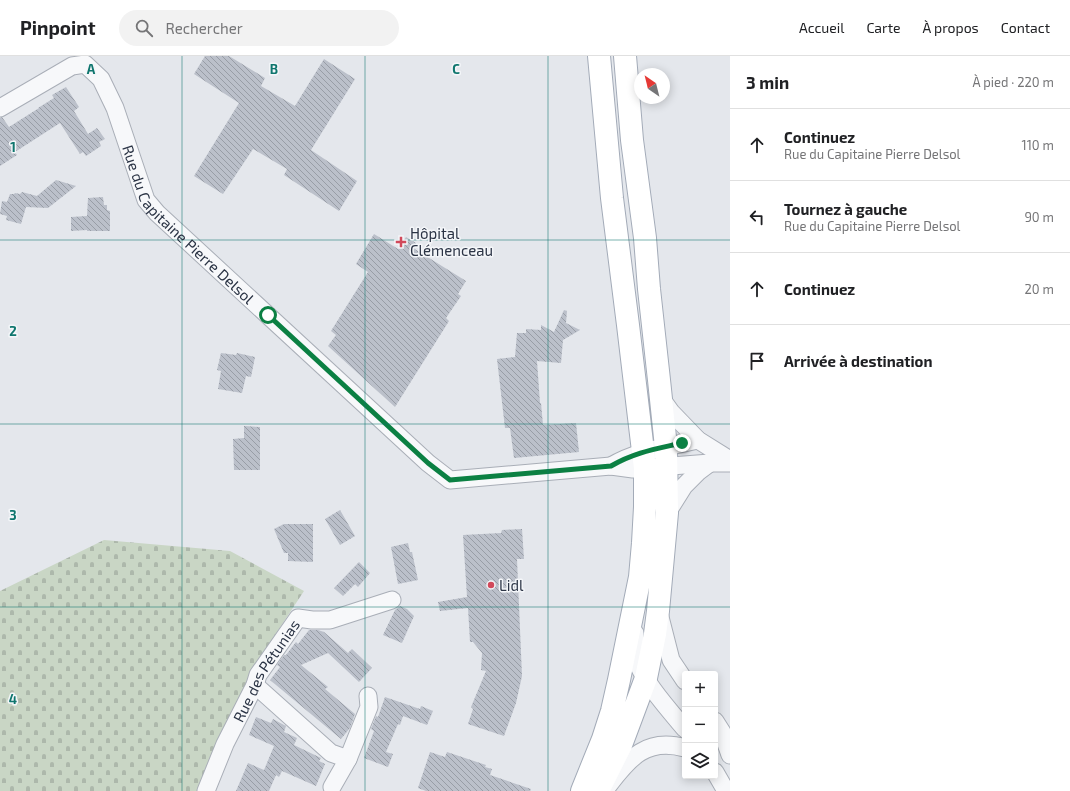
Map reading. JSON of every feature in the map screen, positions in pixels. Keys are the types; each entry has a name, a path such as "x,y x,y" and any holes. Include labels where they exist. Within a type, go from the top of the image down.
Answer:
{"main road":[{"path":"582,791 612,712 624,659 640,577 645,507 644,460 613,206 598,56"},
{"path":"598,791 621,745 646,678 658,611 667,513 666,457 661,398 645,238 632,140 625,56"}],"street":[{"name":"Rue du Capitaine Pierre Delsol","path":"0,108 72,66 87,60 101,79 115,108 146,200 157,213 428,463 450,480 611,466 632,455 644,460 666,457"},
{"path":"661,398 671,412 698,440 730,461"},
{"path":"666,457 698,440"},
{"path":"666,457 710,463 730,461"},
{"path":"667,513 684,486 698,472 710,463"},
{"path":"640,577 634,653 646,678 682,725"},
{"name":"Rue des Pétunias","path":"206,791 225,744 255,685 258,675 298,618 330,620 392,600"},
{"path":"658,611 671,660 682,676"},
{"path":"255,685 331,753 348,759"},
{"path":"332,787 348,759 369,707 368,696"},
{"path":"718,726 722,732 730,755"},
{"path":"605,791 625,764 641,752 663,744 682,747"},
{"path":"718,777 726,791"}],"green space":[{"path":"104,540 230,551 304,591 250,673 227,729 197,791 0,791 0,591"}],"building":[{"path":"205,56 229,56 265,78 261,86 295,106 324,59 355,79 311,150 357,181 339,211 284,175 287,169 253,149 223,194 194,176 239,103 194,74"},
{"path":"66,87 79,107 74,111 88,134 97,128 105,139 99,142 101,146 86,156 83,152 80,154 60,123 15,152 17,155 0,166 0,118 2,117 9,127 54,98 52,95"},
{"path":"56,180 76,186 48,208 26,207 21,224 6,220 7,216 0,214 2,201 7,202 10,194 20,194 22,192 37,196"},
{"path":"103,197 104,205 107,205 107,210 110,211 110,231 71,231 71,217 87,216 88,198"},
{"path":"374,234 398,249 406,237 416,243 413,248 466,281 458,294 461,296 446,318 449,321 395,407 328,346 336,335 331,331 368,272 356,264"},
{"path":"564,310 567,311 566,323 580,330 563,340 561,363 537,361 540,403 543,425 576,423 579,452 514,458 510,428 505,428 497,359 515,357 517,333 526,333 526,329 541,330 541,325 554,332"},
{"path":"221,353 236,355 237,353 255,357 251,377 246,376 242,393 218,389 221,371 217,370"},
{"path":"244,426 260,427 260,470 234,470 233,439 244,438"},
{"path":"340,510 355,536 340,545 325,519"},
{"path":"284,524 313,524 313,562 288,561 288,553 284,553 274,529"},
{"path":"522,529 524,559 517,559 522,676 516,703 504,736 468,724 473,709 471,707 486,671 481,670 482,653 473,642 470,642 468,608 440,611 438,602 467,597 463,535 501,533 502,530"},
{"path":"408,543 410,552 412,552 418,580 398,584 391,547"},
{"path":"359,562 370,573 358,587 355,584 343,596 334,588"},
{"path":"400,606 407,609 414,616 402,643 383,635 395,610"},
{"path":"309,630 324,632 348,653 352,649 372,668 359,682 328,653 301,665 328,687 325,689 355,714 350,728 341,739 270,680 280,667 277,665 284,655 286,655 296,642 298,644"},
{"path":"385,697 420,709 421,706 433,711 427,725 403,716 386,752 393,754 388,767 364,758 374,731 371,729 376,716 378,717"},
{"path":"256,717 271,723 273,719 286,726 284,732 297,738 294,745 321,758 319,761 325,764 316,786 282,771 279,777 276,775 269,791 236,791 248,763 264,770 274,746 249,735"},
{"path":"430,752 445,757 447,752 486,765 485,767 492,769 490,775 531,789 530,791 426,791 418,788"}],"place":[{"name":"Hôpital Clémenceau","path":"401,242"},
{"name":"Lidl","path":"491,585"}],"route":[{"path":"268,315 428,463 450,480 611,466 632,455 682,443"}]}
